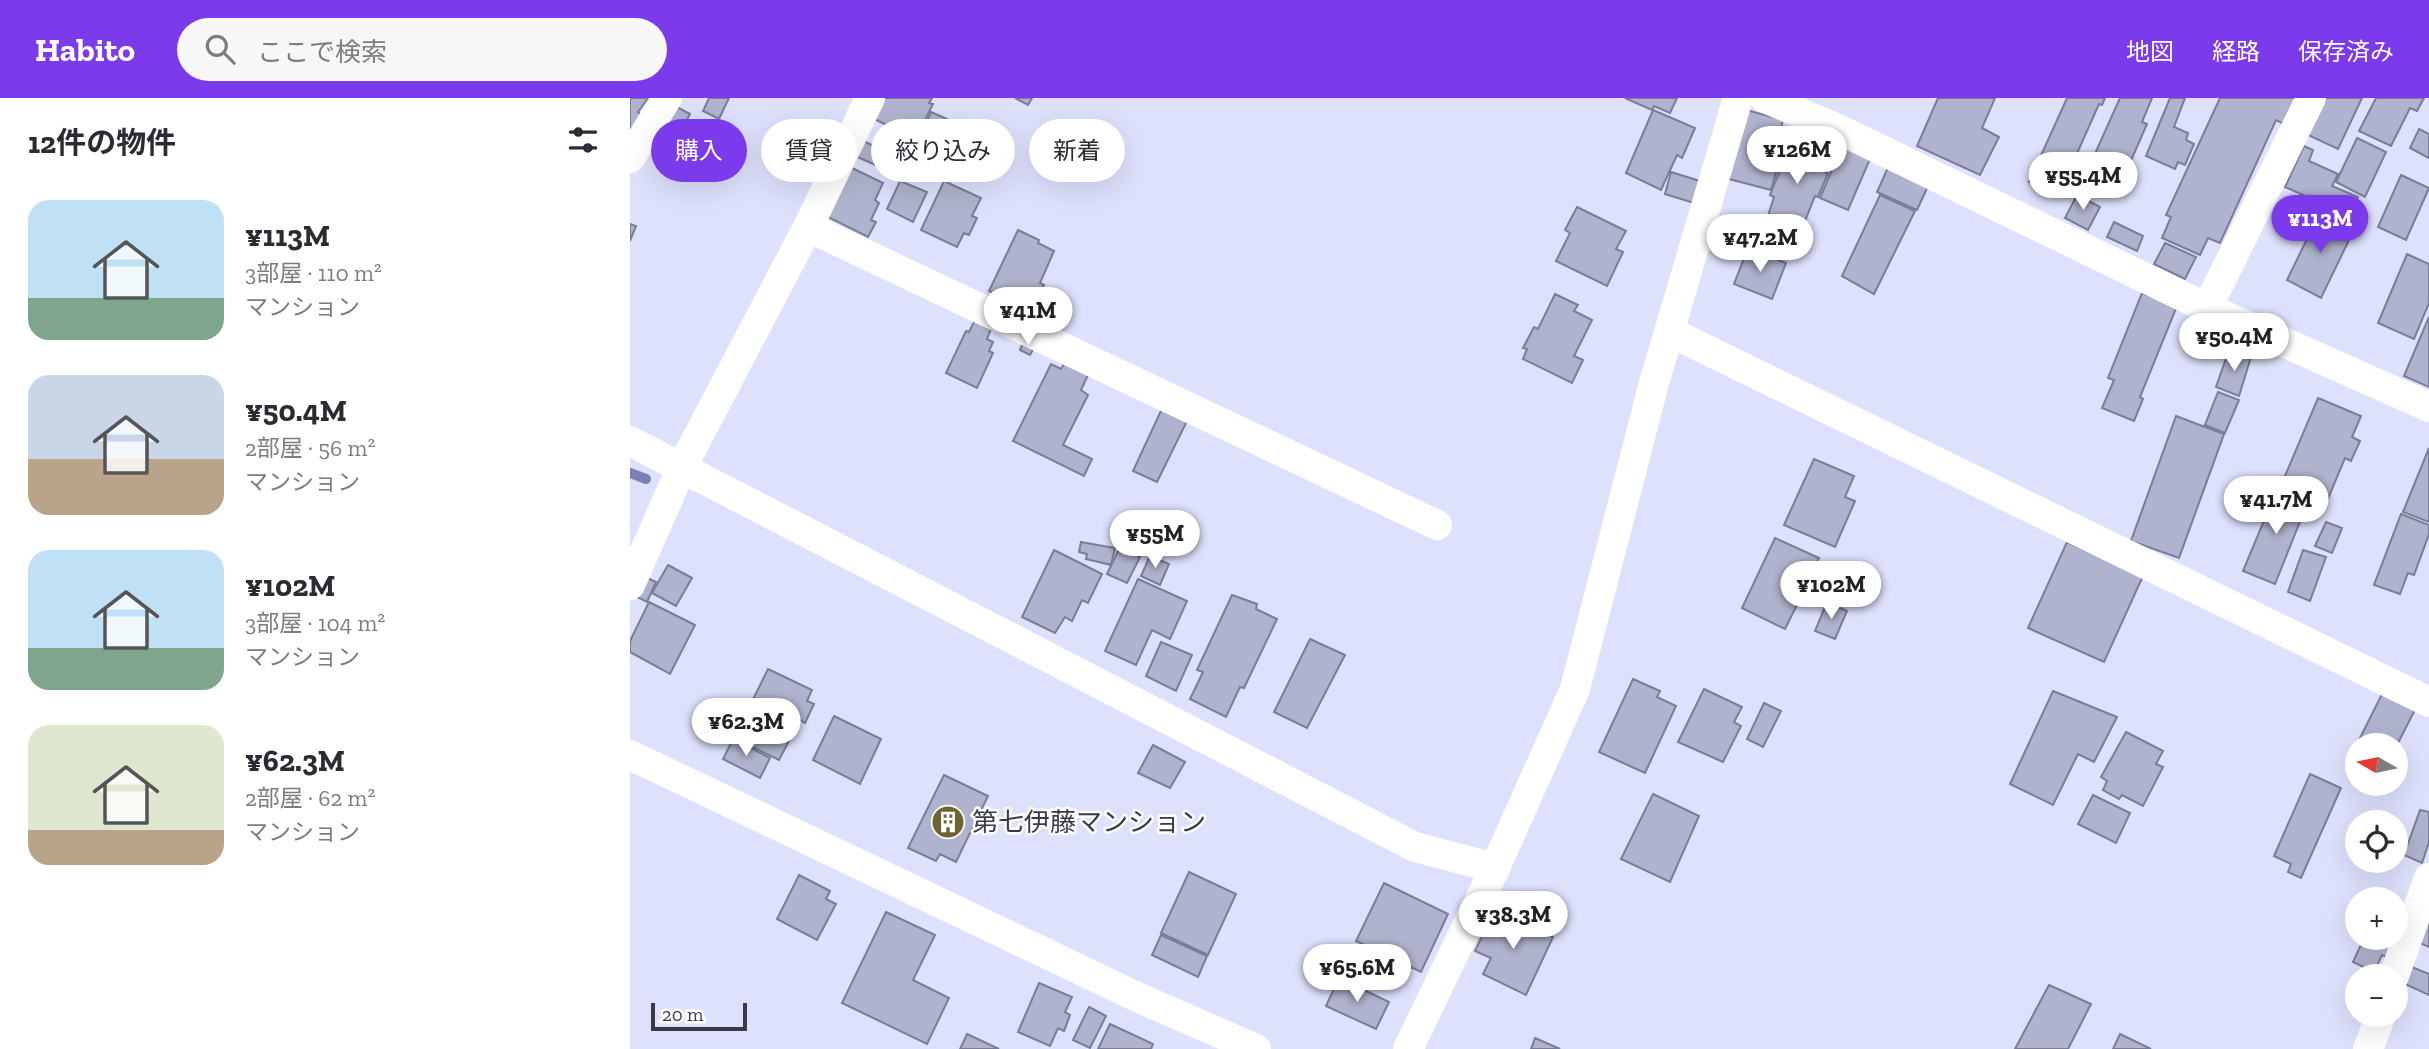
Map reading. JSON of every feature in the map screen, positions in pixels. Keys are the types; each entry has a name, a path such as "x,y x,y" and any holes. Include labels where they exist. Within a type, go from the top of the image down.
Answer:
{"street":[{"path":"630,158 667,98"},
{"path":"630,585 682,467 808,227 870,98"},
{"path":"1408,1049 1495,868 1575,689 1654,383 1738,98"},
{"path":"1765,98 1838,129 2207,308 2429,408"},
{"path":"2207,308 2311,98"},
{"path":"808,227 1437,525"},
{"path":"1671,332 2429,702"},
{"path":"630,441 1415,847 1495,868"},
{"path":"630,755 1135,996 1256,1049"},
{"path":"2398,964 2429,878"},
{"path":"2368,1049 2376,1027"}],"building":[{"path":"630,98 648,98 638,112 646,118 630,135"},
{"path":"709,98 729,98 719,119 703,111"},
{"path":"881,98 932,98 929,103 933,104 926,119 872,118"},
{"path":"1015,98 1032,98 1028,105"},
{"path":"1625,98 1677,98 1670,113 1654,106 1652,110"},
{"path":"1938,98 1995,98 1982,128 1999,137 1980,175 1917,146"},
{"path":"2067,98 2105,98 2102,105 2099,104 2064,177 2055,173 2047,190 2029,182"},
{"path":"2120,98 2152,98 2142,122 2147,124 2122,181 2089,167"},
{"path":"2170,98 2185,98 2174,127 2188,133 2186,140 2194,144 2185,165 2178,162 2175,169 2146,156"},
{"path":"2220,98 2302,98 2288,126 2276,120 2220,243 2208,238 2200,255 2162,238 2171,217 2166,215"},
{"path":"2323,98 2362,98 2338,149 2306,134"},
{"path":"2376,98 2424,98 2417,111 2410,108 2391,146 2359,131"},
{"path":"675,106 690,114 687,119 668,119"},
{"path":"1743,109 1783,120 1772,164 1778,166 1771,190 1725,178"},
{"path":"1653,110 1695,128 1682,158 1677,155 1661,190 1626,173"},
{"path":"931,112 947,119 928,119"},
{"path":"2419,129 2429,134 2429,158 2410,148"},
{"path":"1795,133 1832,147 1823,171 1828,173 1818,197 1815,196 1797,241 1764,228 1774,197 1770,195"},
{"path":"2357,138 2386,152 2365,197 2336,182"},
{"path":"863,141 871,145 871,163 857,157"},
{"path":"1842,146 1870,159 1848,210 1820,198"},
{"path":"2304,146 2313,150 2309,161 2338,174 2332,186 2358,197 2350,216 2285,187"},
{"path":"1889,165 1929,184 1917,210 1877,192"},
{"path":"857,170 871,177 871,182 883,183 875,200 879,203 871,220 876,222 868,237 824,215 840,182 857,182"},
{"path":"1671,172 1700,181 1694,203 1665,194"},
{"path":"2401,175 2429,188 2406,240 2378,227"},
{"path":"900,182 927,192 913,222 887,209"},
{"path":"944,182 981,198 972,216 977,218 969,235 964,233 957,247 921,230"},
{"path":"1880,195 1915,211 1874,294 1842,276"},
{"path":"2077,195 2100,207 2088,230 2065,218"},
{"path":"2323,206 2338,213 2331,227 2351,236 2321,298 2287,280"},
{"path":"1577,207 1626,231 1616,249 1623,252 1607,286 1556,261 1570,233 1565,230"},
{"path":"2114,222 2143,236 2137,251 2107,237"},
{"path":"630,224 636,226 630,241"},
{"path":"1018,230 1054,251 1040,283 1044,285 1037,299 1033,297 1027,310 989,291"},
{"path":"2165,243 2196,257 2185,279 2154,264"},
{"path":"1748,248 1786,263 1772,299 1734,284"},
{"path":"2407,254 2429,264 2429,303 2414,339 2378,323"},
{"path":"2142,293 2177,306 2140,397 2143,399 2134,421 2102,408 2114,380 2108,378"},
{"path":"1555,294 1578,305 1574,311 1592,320 1574,356 1583,360 1572,383 1523,359 1527,349 1523,348 1534,327 1538,329"},
{"path":"977,316 993,324 987,339 993,342 989,351 993,353 977,388 946,373 966,331 969,332"},
{"path":"2429,317 2429,387 2404,376"},
{"path":"1025,338 1036,344 1030,355 1020,350"},
{"path":"2229,350 2251,357 2239,396 2216,387"},
{"path":"1065,362 1089,373 1081,390 1088,395 1063,445 1092,459 1084,476 1013,441 1051,364 1061,369"},
{"path":"2218,392 2239,400 2225,433 2205,425"},
{"path":"2318,398 2361,416 2352,437 2360,441 2351,461 2345,458 2327,501 2282,483"},
{"path":"1165,402 1190,415 1157,482 1133,471"},
{"path":"2176,416 2224,434 2179,558 2131,541"},
{"path":"2429,448 2429,522 2403,512"},
{"path":"1814,459 1854,476 1845,497 1855,501 1835,547 1784,525"},
{"path":"2278,487 2309,499 2275,584 2243,571"},
{"path":"2401,514 2429,525 2429,534 2414,575 2408,573 2400,594 2374,585"},
{"path":"2326,522 2342,528 2332,553 2315,546"},
{"path":"1775,538 1819,558 1811,575 1822,580 1814,598 1803,593 1785,629 1742,608"},
{"path":"1081,542 1115,548 1111,565 1086,559 1087,554 1079,552"},
{"path":"2067,542 2143,576 2104,662 2028,628"},
{"path":"1120,547 1140,557 1127,583 1107,574"},
{"path":"1054,550 1102,574 1088,603 1082,600 1072,621 1065,617 1055,633 1022,617"},
{"path":"2303,550 2326,557 2310,601 2288,592"},
{"path":"1150,556 1169,564 1160,585 1141,576"},
{"path":"668,565 692,578 676,606 652,593"},
{"path":"641,575 656,582 647,602 631,594"},
{"path":"1138,579 1187,601 1170,639 1152,630 1136,665 1105,651"},
{"path":"1232,595 1257,604 1256,609 1277,619 1244,688 1240,687 1226,717 1190,699 1203,672 1197,670"},
{"path":"649,602 695,625 670,674 630,652 630,641"},
{"path":"1827,602 1847,611 1835,639 1815,631"},
{"path":"1310,639 1345,655 1307,728 1274,712"},
{"path":"1161,642 1192,655 1176,691 1146,676"},
{"path":"768,669 812,690 807,701 814,704 805,723 800,720 779,760 734,738"},
{"path":"1633,679 1660,691 1657,697 1676,706 1645,773 1599,752"},
{"path":"2385,688 2418,704 2403,733 2362,733"},
{"path":"1704,689 1742,707 1734,722 1741,726 1723,762 1678,742"},
{"path":"2053,691 2117,717 2094,762 2078,754 2053,805 2010,784"},
{"path":"1764,703 1781,711 1763,747 1747,739"},
{"path":"834,716 881,739 860,784 813,760"},
{"path":"2126,732 2163,751 2156,764 2163,767 2143,806 2122,795 2119,799 2103,790 2107,781 2101,777"},
{"path":"733,739 770,758 760,778 723,759"},
{"path":"1153,745 1185,762 1170,788 1138,773"},
{"path":"2310,774 2341,788 2301,878 2288,872 2291,864 2274,856"},
{"name":"第七伊藤マンション","path":"944,775 988,796 956,862 940,854 936,861 908,848"},
{"path":"1653,794 1699,816 1670,882 1621,859"},
{"path":"2093,795 2130,813 2116,843 2078,824"},
{"path":"2420,810 2429,812 2429,842 2422,863 2408,857 2408,844"},
{"path":"1189,872 1236,894 1208,955 1161,933"},
{"path":"799,875 830,891 826,899 836,904 817,940 777,919"},
{"path":"1384,883 1448,914 1421,972 1356,941"},
{"path":"1495,909 1553,937 1526,995 1483,974 1491,958 1475,951"},
{"path":"886,912 935,935 913,980 949,998 927,1044 842,1003"},
{"path":"2429,919 2429,947 2418,942"},
{"path":"1161,935 1207,956 1198,977 1152,955"},
{"path":"2358,950 2393,950 2389,958 2382,955 2378,964 2353,962"},
{"path":"2412,967 2429,974 2429,995 2408,985"},
{"path":"1339,978 1389,1002 1376,1029 1326,1006"},
{"path":"1039,983 1072,997 1065,1012 1070,1015 1064,1031 1058,1028 1050,1046 1018,1032"},
{"path":"2049,985 2091,1004 2068,1049 2015,1049"},
{"path":"1089,1007 1106,1016 1090,1048 1073,1040"},
{"path":"1110,1024 1153,1044 1151,1049 1098,1049"},
{"path":"967,1034 999,1049 960,1049"},
{"path":"2120,1034 2151,1049 2113,1049"},
{"path":"1535,1038 1560,1049 1531,1049"}],"waterway":[{"path":"630,473 646,479"}],"place":[{"name":"第七伊藤マンション","path":"948,822"}]}
